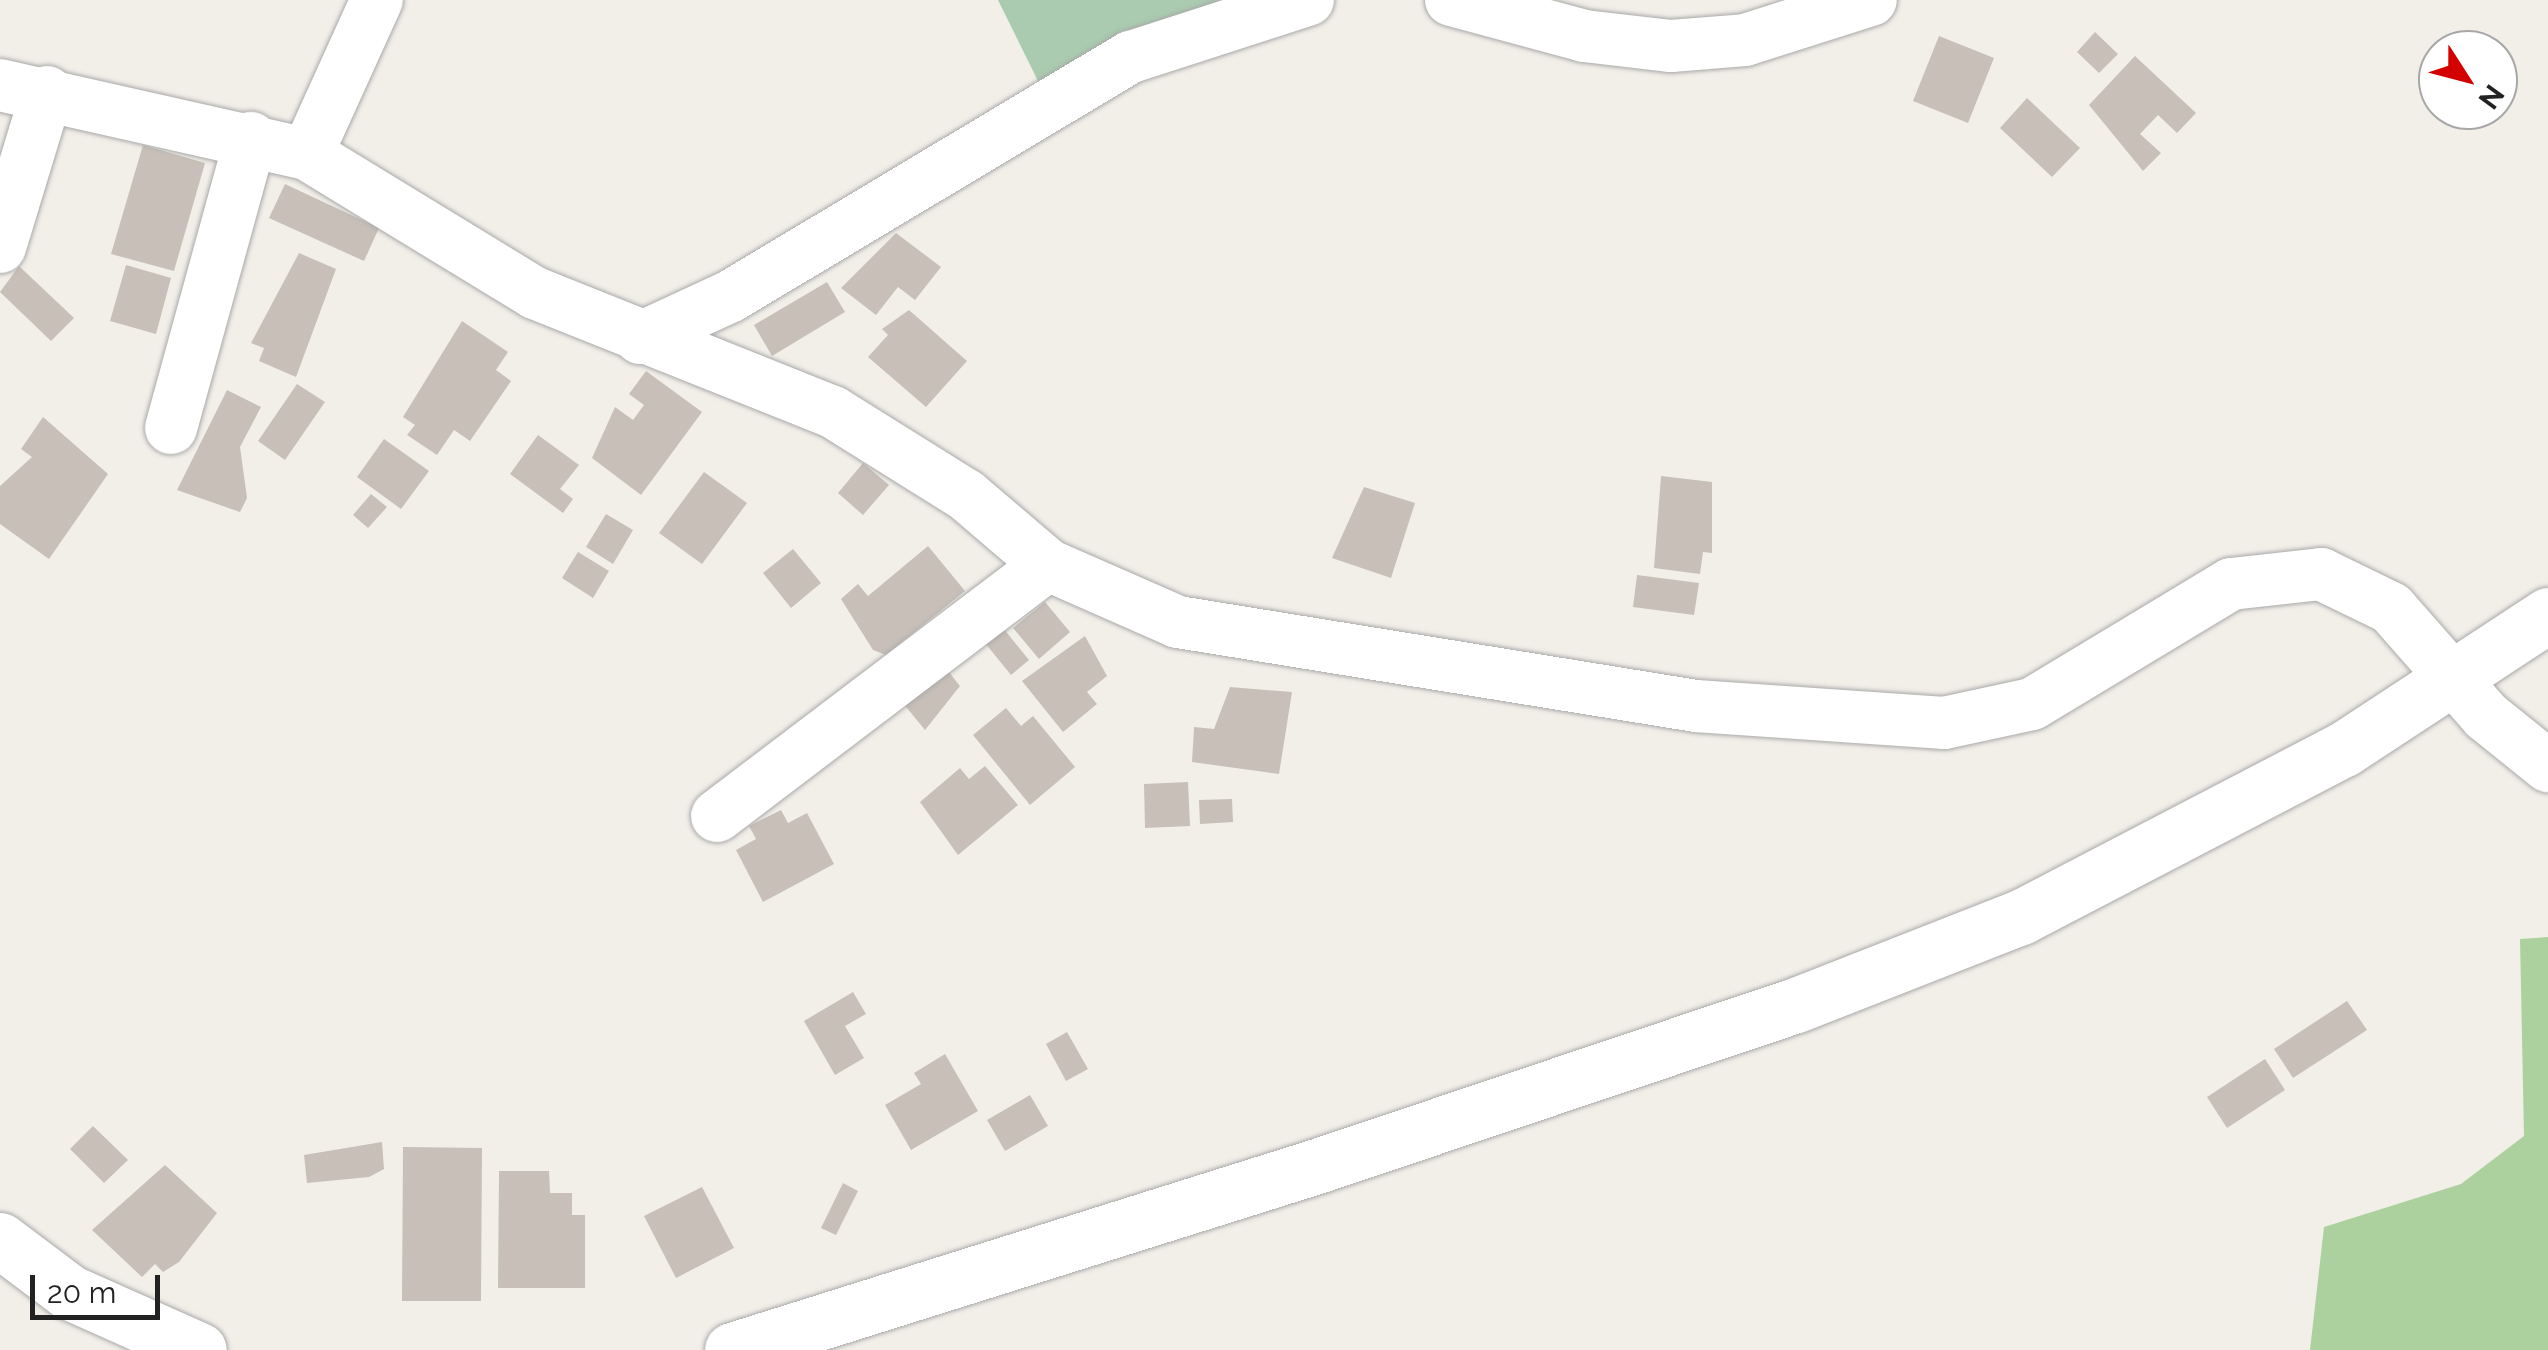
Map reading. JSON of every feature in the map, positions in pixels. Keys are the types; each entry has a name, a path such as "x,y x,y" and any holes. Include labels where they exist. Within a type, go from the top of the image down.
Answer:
{"street":[{"path":"307,154 377,0"},
{"path":"640,338 731,296 1131,57 1308,0"},
{"path":"1451,0 1584,36 1671,46 1745,40 1871,0"},
{"path":"0,247 24,88 307,154 535,293 866,430 966,495 1048,565 1118,601 1246,638 1870,724 1944,723 2032,704 2232,584 2321,574 2391,608 2454,681 2548,766"},
{"path":"171,428 251,138"},
{"path":"717,816 1048,565"},
{"path":"732,1350 1796,1005 2021,917 2200,830 2454,681 2548,615"},
{"path":"0,1240 69,1292 199,1350"}],"green space":[{"path":"998,0 1221,0 1038,81"},
{"path":"2548,937 2548,1350 2310,1350 2324,1227 2461,1184 2524,1136 2520,939"}],"building":[{"path":"2095,32 2118,54 2099,73 2077,52"},
{"path":"1939,36 1994,58 1968,123 1913,101"},
{"path":"2135,56 2196,113 2177,133 2158,115 2140,134 2161,153 2143,171 2089,105"},
{"path":"2027,98 2080,148 2052,177 2000,128"},
{"path":"143,145 205,163 174,271 111,254"},
{"path":"285,184 379,228 364,261 269,218"},
{"path":"896,233 941,267 915,300 898,287 876,315 841,288"},
{"path":"299,253 336,269 296,377 259,361 264,348 251,343"},
{"path":"126,265 171,278 156,334 110,321"},
{"path":"19,266 74,318 51,341 0,292"},
{"path":"827,282 845,312 772,356 754,325"},
{"path":"909,310 967,361 926,407 868,357 888,335 882,329"},
{"path":"462,321 508,352 496,370 511,381 470,441 454,430 437,455 407,435 415,425 403,417"},
{"path":"646,371 702,412 641,495 592,458 615,407 633,420 644,405 629,394"},
{"path":"297,384 325,402 285,460 258,441"},
{"path":"227,390 261,407 240,447 247,498 240,512 177,490"},
{"path":"43,417 108,474 49,559 0,524 0,486 32,457 21,449"},
{"path":"538,435 579,465 560,489 573,499 563,513 510,474"},
{"path":"384,439 429,471 401,509 357,477"},
{"path":"863,463 889,485 863,515 838,493"},
{"path":"704,472 747,503 702,564 659,533"},
{"path":"1661,476 1712,482 1712,553 1703,552 1700,574 1654,568"},
{"path":"1364,487 1415,503 1391,578 1332,558"},
{"path":"371,494 387,507 368,528 353,515"},
{"path":"606,514 633,530 613,564 586,547"},
{"path":"928,546 965,591 886,655 873,650 841,599 858,584 868,596"},
{"path":"793,549 821,583 791,608 763,573"},
{"path":"578,552 609,571 593,598 562,578"},
{"path":"1637,575 1699,583 1694,615 1633,607"},
{"path":"1045,602 1070,632 1039,659 1013,628"},
{"path":"1003,628 1029,660 1011,675 985,643"},
{"path":"1085,636 1107,676 1087,692 1097,704 1063,732 1022,681"},
{"path":"945,667 960,686 925,730 902,702"},
{"path":"1230,687 1292,692 1279,774 1192,762 1194,727 1214,729"},
{"path":"1006,708 1021,726 1033,716 1075,767 1030,805 973,735"},
{"path":"985,766 1018,805 958,855 920,802 960,768 969,779"},
{"path":"1188,782 1190,826 1145,828 1144,784"},
{"path":"1232,799 1233,822 1200,824 1199,800"},
{"path":"781,810 788,823 807,813 834,864 763,902 736,850 756,839 749,826"},
{"path":"853,992 866,1014 845,1026 864,1058 835,1075 804,1021"},
{"path":"2347,1001 2367,1030 2293,1078 2274,1049"},
{"path":"1067,1032 1088,1069 1066,1081 1046,1044"},
{"path":"945,1054 978,1111 911,1150 885,1105 921,1084 914,1073"},
{"path":"2265,1059 2285,1090 2227,1128 2207,1097"},
{"path":"1030,1095 1048,1126 1005,1151 987,1120"},
{"path":"93,1126 128,1160 104,1183 70,1149"},
{"path":"382,1142 384,1169 369,1177 307,1183 304,1155"},
{"path":"403,1147 482,1148 481,1301 402,1301"},
{"path":"165,1165 217,1213 179,1262 163,1272 155,1264 142,1277 92,1230"},
{"path":"499,1171 549,1171 550,1193 572,1193 572,1215 585,1215 585,1288 498,1288"},
{"path":"843,1183 858,1191 836,1235 821,1228"},
{"path":"702,1187 734,1248 676,1278 644,1216"}]}
